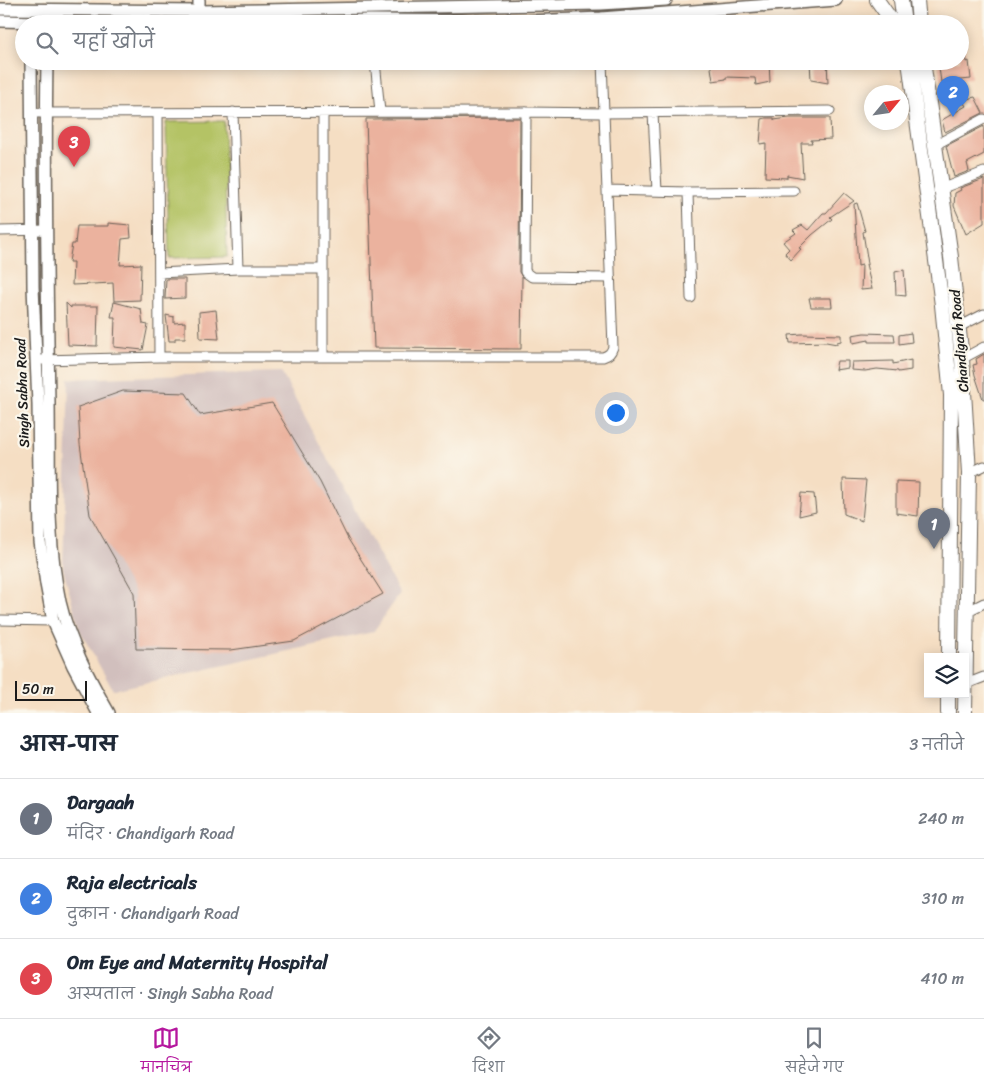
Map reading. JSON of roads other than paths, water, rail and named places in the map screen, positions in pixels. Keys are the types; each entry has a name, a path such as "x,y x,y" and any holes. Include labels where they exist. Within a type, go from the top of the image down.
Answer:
{"main road":[{"path":"876,0 887,15"},
{"path":"901,0 903,15"},
{"path":"917,0 918,15"},
{"name":"Chandigarh Road","path":"910,70 942,305 951,395 949,653"},
{"name":"Chandigarh Road","path":"924,70 942,190 962,359 969,473 966,653"},
{"path":"948,698 948,713"},
{"name":"Chandigarh Road","path":"965,713 966,698"}],"street":[{"path":"53,15 71,5 369,8 533,3 601,4 666,0"},
{"path":"668,15 836,0"},
{"path":"601,4 601,15"},
{"path":"369,8 370,15"},
{"path":"0,9 31,9 42,15"},
{"path":"31,9 31,15"},
{"path":"0,21 15,22"},
{"name":"Singh Sabha Road","path":"31,70 40,542 53,621 72,666 98,713"},
{"name":"Singh Sabha Road","path":"47,70 46,230 52,542 60,602 73,643 109,713"},
{"path":"376,70 380,112"},
{"path":"36,360 159,357 604,357 610,354 613,347 602,70"},
{"path":"32,113 653,113 830,111"},
{"path":"233,112 238,269"},
{"path":"526,112 526,274 532,277 610,278"},
{"path":"158,113 159,357"},
{"path":"323,357 324,113"},
{"path":"653,113 657,192"},
{"path":"935,145 984,119"},
{"path":"927,192 942,190 984,172"},
{"path":"607,190 657,192 794,191"},
{"path":"688,192 691,298"},
{"path":"0,230 46,230"},
{"path":"159,273 238,269 323,269"},
{"path":"959,327 984,314"},
{"path":"962,359 984,347"},
{"path":"969,473 984,466"},
{"path":"966,612 984,603"},
{"path":"0,620 53,621"},
{"path":"969,683 984,677"}],"place":[{"name":"Raja electricals","path":"953,117"},
{"name":"Om Eye and Maternity Hospital","path":"74,167"},
{"name":"Dargaah","path":"934,549"}]}
